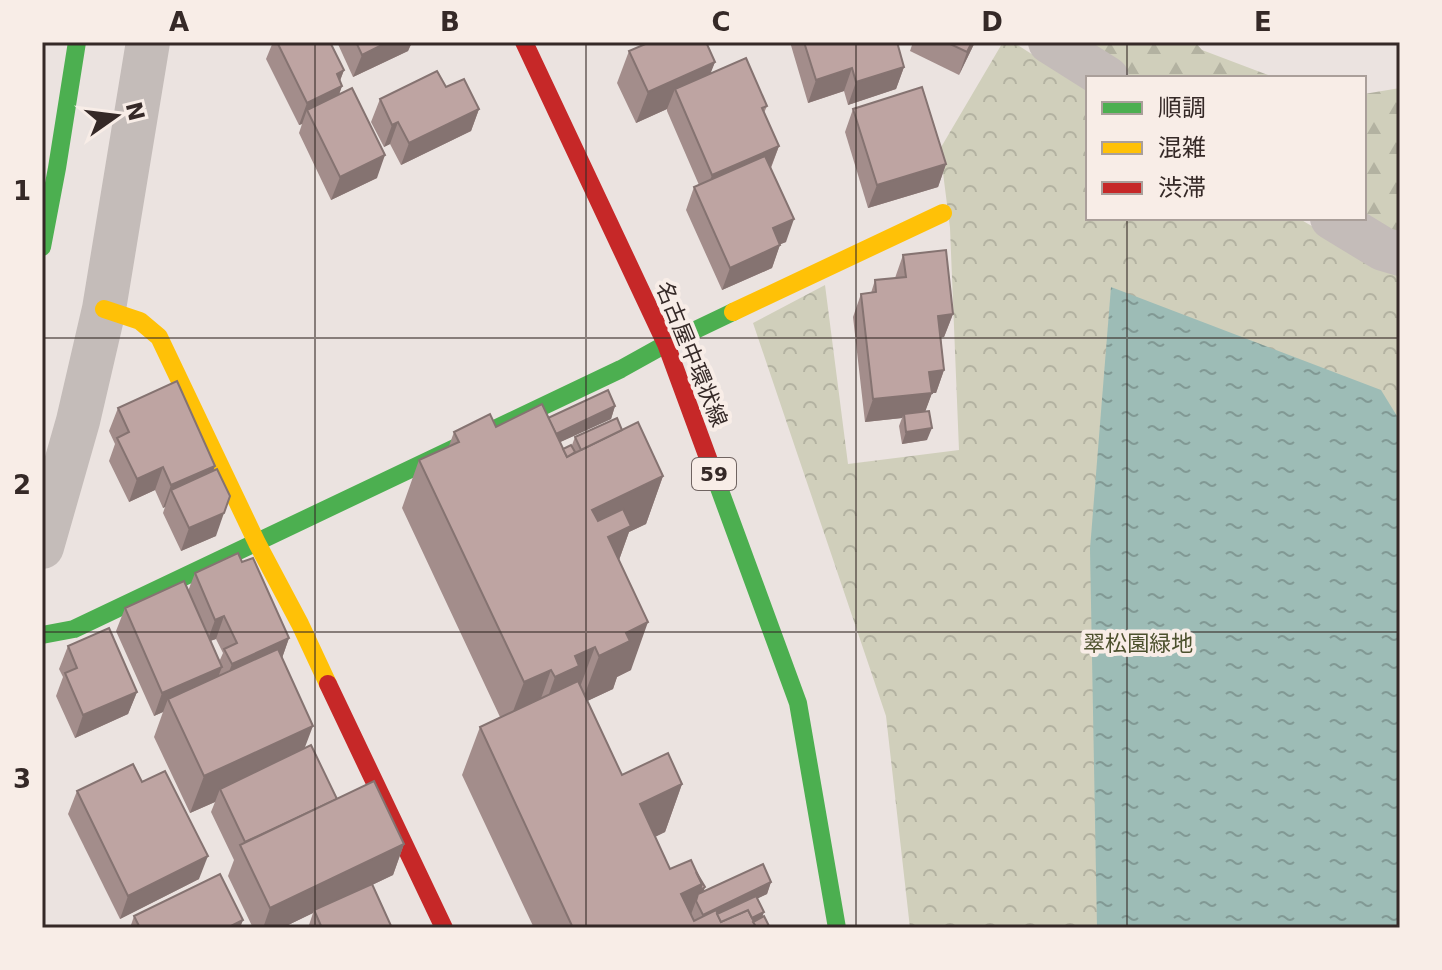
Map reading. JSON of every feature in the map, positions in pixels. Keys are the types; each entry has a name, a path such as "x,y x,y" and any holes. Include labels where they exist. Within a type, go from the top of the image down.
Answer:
{"main road":[{"path":"42,247 77,42"},
{"name":"名古屋中環状線","path":"524,42 666,344 798,703 837,928"},
{"path":"42,635 74,629 943,213"},
{"path":"104,309 140,321 159,337 444,928"}],"street":[{"path":"42,547 78,421 104,309 148,42"},
{"path":"1050,42 1104,76"},
{"path":"1335,220 1383,249 1400,254"}],"green space":[{"name":"翠松園緑地","path":"1003,42 1013,42 1086,89 1086,220 1301,220 1377,264 1400,270 1400,928 910,928 886,716 753,323 825,285 848,464 959,450 950,228 940,149"},
{"path":"1073,42 1195,42 1202,50 1271,76 1129,76"},
{"path":"1400,88 1400,236 1366,219 1366,94"}],"water":[{"path":"1111,287 1381,390 1400,421 1400,928 1097,928 1090,549"}],"building":[{"path":"277,42 330,42 344,70 337,74 342,86 307,103"},
{"path":"356,42 388,42 362,55"},
{"path":"650,42 706,42 715,62 648,92 629,51"},
{"path":"804,42 897,42 904,67 856,82 852,68 816,80"},
{"path":"946,42 972,42 967,52"},
{"path":"746,58 767,106 762,108 779,146 712,175 675,89"},
{"path":"437,71 446,87 464,79 479,109 409,143 398,122 392,125 380,99"},
{"path":"922,87 946,164 877,185 853,109"},
{"path":"352,88 385,155 340,177 307,110"},
{"path":"765,156 794,219 773,228 780,245 730,268 694,187"},
{"path":"946,250 953,314 938,316 944,370 929,372 932,393 873,399 861,294 876,292 875,280 906,277 903,255"},
{"path":"177,381 215,466 171,485 163,467 137,479 117,438 129,432 118,408"},
{"path":"608,390 615,406 556,434 548,418"},
{"path":"542,404 567,457 638,422 663,476 592,510 598,521 623,509 631,526 608,537 648,622 626,633 630,641 599,656 595,647 575,656 579,666 555,677 551,670 524,682 419,460 459,442 454,432 490,414 496,427"},
{"path":"929,411 932,428 906,432 904,414"},
{"path":"617,418 622,430 581,450 575,437"},
{"path":"571,445 575,452 567,457 563,449"},
{"path":"217,469 230,496 224,513 189,528 171,490"},
{"path":"238,553 242,562 253,558 289,638 232,664 224,649 237,643 224,616 215,620 195,573"},
{"path":"184,581 222,667 162,693 125,608"},
{"path":"109,628 137,692 83,715 65,673 77,668 68,646"},
{"path":"278,649 313,726 204,776 168,699"},
{"path":"578,681 622,775 668,753 682,784 640,804 670,869 691,860 702,884 681,894 694,921 716,910 721,922 748,910 757,928 573,928 480,727"},
{"path":"311,745 337,799 245,842 220,789"},
{"path":"133,764 142,782 165,771 208,856 128,896 77,791"},
{"path":"374,781 404,844 270,908 240,845"},
{"path":"763,864 771,882 703,915 696,901 698,894"},
{"path":"220,874 243,920 227,928 140,928 134,916"},
{"path":"372,884 392,928 322,928 314,910"},
{"path":"756,896 764,912 752,918 748,910 721,922 717,914"},
{"path":"764,916 770,928 757,928 753,922"}],"traffic: fast":[{"path":"42,247 77,42"},
{"path":"42,635 74,629 621,369 733,312"},
{"path":"715,477 798,703 837,928"}],"traffic: slow":[{"path":"733,312 943,213"},
{"path":"104,309 140,321 159,337 328,684"}],"traffic: jam":[{"path":"524,42 666,344 715,477"},
{"path":"328,684 444,928"}]}
